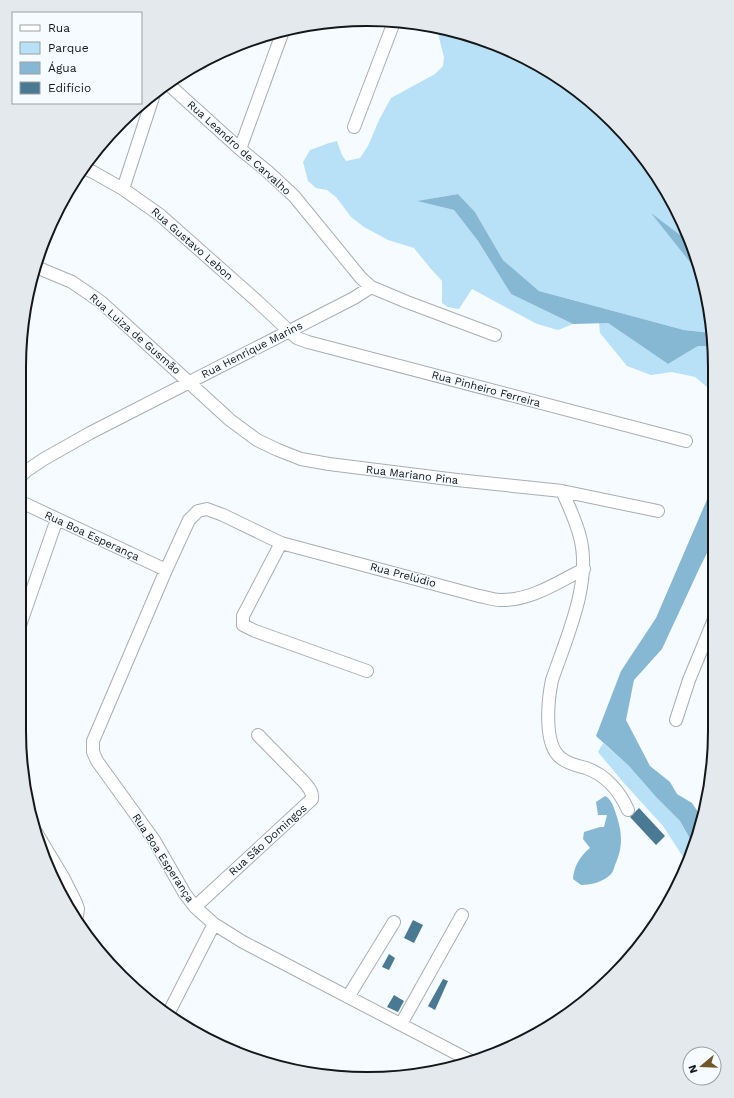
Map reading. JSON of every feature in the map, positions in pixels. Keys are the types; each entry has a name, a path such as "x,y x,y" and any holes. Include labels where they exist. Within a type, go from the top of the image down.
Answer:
{"street":[{"path":"354,127 392,27"},
{"path":"240,149 280,38"},
{"name":"Rua Leandro de Carvalho","path":"172,87 240,149 267,170 294,196 361,278 371,287"},
{"path":"123,189 151,103"},
{"name":"Rua Gustavo Lebon","path":"88,170 123,189 160,215 289,331"},
{"name":"Rua Luiza de Gusmão","path":"41,269 72,282 101,302 189,382"},
{"path":"371,287 495,335"},
{"name":"Rua Henrique Marins","path":"26,471 90,433 354,298 371,287"},
{"name":"Rua Pinheiro Ferreira","path":"289,331 297,338 308,342 686,441"},
{"name":"Rua Mariano Pina","path":"189,382 208,401 257,440 301,459 359,469 562,491 658,511"},
{"path":"562,491 576,521 581,538 584,569 582,587 549,693 548,720 550,740 553,750 562,760 589,769 612,785 623,798 628,810"},
{"name":"Rua Boa Esperança","path":"26,504 166,570"},
{"name":"Rua Boa Esperança","path":"223,515 207,509 198,511 189,520 99,725 93,741 93,752 97,761 154,840 185,894 195,907 214,924 243,942 464,1057"},
{"name":"Rua Prelúdio","path":"223,515 281,543 479,596 500,600 522,598 535,594 584,569"},
{"path":"26,608 57,519"},
{"path":"281,543 243,616 243,625 255,631 368,671"},
{"path":"676,720 689,680 708,634"},
{"name":"Rua São Domingos","path":"195,907 312,798 313,794 305,782 258,735"},
{"path":"48,852 64,877 76,903 78,911"},
{"path":"401,1024 462,915"},
{"path":"348,997 394,922"},
{"path":"170,1010 214,924"}],"green space":[{"path":"438,34 477,44 497,52 518,61 556,83 575,96 608,126 638,159 673,216 682,236 653,215 692,265 701,300 706,332 684,330 539,291 503,260 475,212 458,194 418,201 454,210 478,241 511,294 573,324 558,330 537,324 472,289 459,309 448,307 442,303 442,281 414,248 388,240 364,227 351,217 336,197 327,190 316,188 308,181 303,162 310,150 337,141 346,161 360,158 368,146 379,120 391,98 435,74 443,66 444,57"},
{"path":"599,323 608,323 668,364 698,346 707,346 708,388 695,377 672,372 651,375 627,366 600,333"},
{"path":"603,743 629,766 656,797 680,821 690,839 683,857 663,826 598,752"}],"water":[{"path":"458,194 475,212 503,260 539,291 684,330 706,332 707,346 698,346 668,364 608,323 573,324 511,294 478,241 454,210 417,201"},
{"path":"651,213 682,236 692,265"},
{"path":"708,497 708,551 662,649 634,680 626,720 650,766 670,782 677,794 692,803 698,812 690,839 680,821 656,797 629,766 596,736 621,671 656,618"},
{"path":"605,796 613,804 619,825 621,838 620,851 611,874 592,884 581,885 573,879 578,862 583,854 590,848 583,839 584,832 604,827 607,815 598,815 596,802"}],"building":[{"path":"639,808 665,836 656,845 630,817"},
{"path":"413,920 423,925 414,943 404,938"},
{"path":"389,954 395,958 389,970 382,967"},
{"path":"443,979 448,981 435,1010 428,1006"},
{"path":"394,995 404,1001 398,1012 387,1007"}]}
